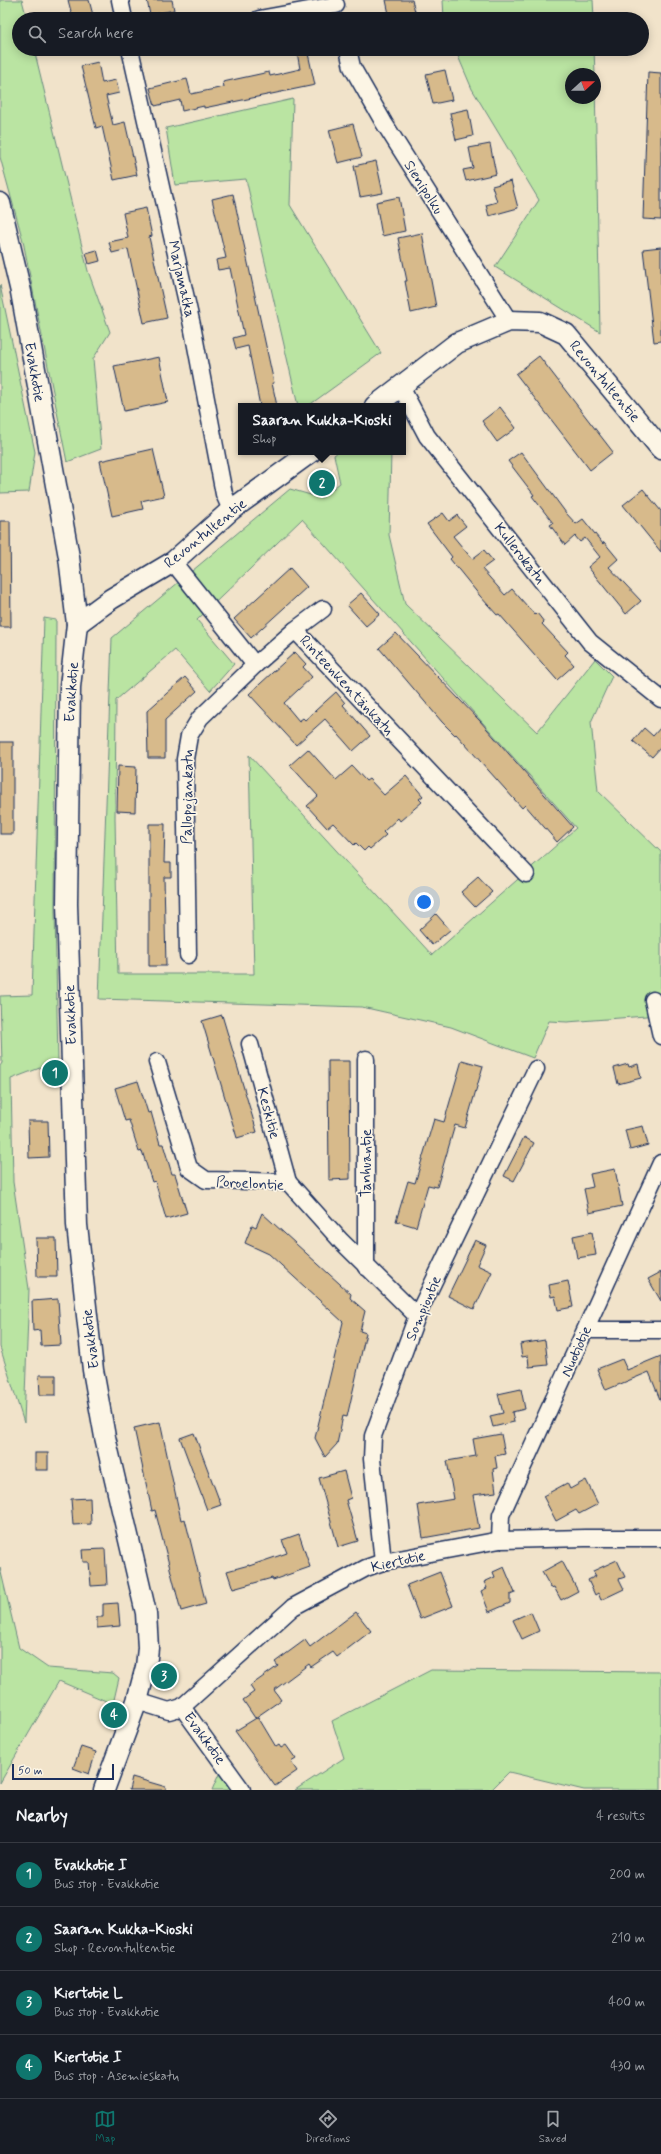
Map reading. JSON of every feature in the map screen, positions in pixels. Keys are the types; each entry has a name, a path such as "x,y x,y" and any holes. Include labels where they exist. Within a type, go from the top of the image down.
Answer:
{"street":[{"path":"120,0 123,12"},
{"path":"309,12 337,8"},
{"name":"Marjamatka","path":"132,56 192,324 224,494 231,510"},
{"name":"Sienipolku","path":"350,56 352,67 384,123 509,321"},
{"name":"Evakkotie","path":"0,203 21,292 69,557 77,624 70,694 67,904 77,1225 94,1378 105,1437 146,1613 148,1648 146,1667 137,1701 169,1710 182,1707 242,1790"},
{"name":"Revontultentie","path":"379,403 457,343 509,321 540,322 566,334 661,449"},
{"name":"Kullerokatu","path":"401,387 427,436 590,642 661,699"},
{"name":"Revontultentie","path":"77,624 111,599 173,562 231,510 307,455"},
{"path":"173,562 255,665"},
{"path":"295,630 322,609"},
{"name":"Rinteenkentänkatu","path":"255,665 295,630 526,874"},
{"name":"Pallopojankatu","path":"188,955 185,759 189,736 200,718 255,665"},
{"path":"653,1000 661,1036"},
{"name":"Keskitie","path":"250,1044 288,1182"},
{"name":"Tanhuantie","path":"366,1059 366,1267"},
{"name":"Poroelontie","path":"157,1062 189,1168 206,1180 288,1182 366,1267 418,1316"},
{"name":"Sompiontie","path":"383,1562 372,1460 374,1436 418,1316 536,1068"},
{"name":"Nuotiotie","path":"500,1540 501,1516 661,1163"},
{"path":"586,1330 661,1330"},
{"name":"Kiertotie","path":"182,1707 293,1607 366,1568 383,1562 500,1540 661,1538"},
{"path":"104,1790 137,1701"}],"green space":[{"path":"0,0 22,0 25,12 12,12 12,56 36,56 88,271 110,332 93,359 101,449 67,462 23,241 0,157"},
{"path":"443,0 593,0 594,12 444,12"},
{"path":"458,56 594,56 595,68 565,68 565,104 595,104 600,332 495,267 539,200 472,89"},
{"path":"293,99 290,205 381,353 312,403 297,403 246,179 175,185 166,128"},
{"path":"0,285 35,452 29,492 0,493"},
{"path":"334,455 391,455 389,535 405,604 537,732 595,659 612,676 591,722 598,791 661,852 661,1017 659,1015 567,1022 549,1021 533,1058 451,1027 362,1007 99,999 112,638 290,489 321,498 340,483","holes":["302,519 576,828 432,955 249,755 254,974 118,974 115,818 116,700 175,650 210,691 234,664 197,620"]},
{"path":"44,618 56,620 55,912 58,1061 11,1079 13,1182 29,1289 24,1423 0,1347 0,1066 2,1063 0,996 32,995"},
{"path":"0,1568 19,1648 48,1668 113,1673 119,1678 113,1704 59,1681 0,1783"},
{"path":"431,1670 661,1672 661,1790 584,1790 509,1772 491,1790 295,1790 344,1758 332,1721"},
{"path":"219,1774 232,1790 212,1790"}],"building":[{"path":"68,0 89,0 92,12 71,12"},
{"path":"147,0 172,0 174,10 164,12 149,12"},
{"path":"386,0 412,0 415,12 389,12"},
{"path":"298,56 309,56 315,85 204,108 204,106 182,111 180,100 155,106 150,88 187,79 191,94 224,87 223,82 269,72 270,76 300,69"},
{"path":"98,62 102,83 116,80 119,93 106,96 113,125 125,122 137,175 114,180 102,126 96,128 81,66"},
{"path":"445,70 452,100 433,104 426,74"},
{"path":"648,72 661,73 661,220 643,219"},
{"path":"468,109 473,136 456,140 450,113"},
{"path":"353,124 362,157 338,163 329,130"},
{"path":"490,144 496,174 466,181 463,170 473,168 469,148"},
{"path":"376,161 383,193 360,197 354,166"},
{"path":"511,181 518,208 489,216 486,205 497,202 492,186"},
{"path":"233,194 274,383 272,383 276,403 259,403 248,346 236,349 233,338 244,335 230,268 218,270 216,260 226,258 212,199"},
{"path":"399,197 405,231 382,236 376,202"},
{"path":"146,208 152,236 149,237 167,318 144,323 128,249 112,253 109,242 128,238 123,213"},
{"path":"422,233 436,307 411,313 405,281 407,281 398,238"},
{"path":"661,247 661,341 654,342 643,249"},
{"path":"97,250 100,261 89,264 86,253"},
{"path":"539,356 613,452 590,470 516,374"},
{"path":"159,357 168,402 124,411 114,366"},
{"path":"500,407 516,428 497,442 482,421"},
{"path":"153,449 164,496 141,501 143,509 112,516 100,461"},
{"path":"521,452 566,513 576,524 583,519 603,544 604,542 618,559 609,567 641,601 626,614 588,567 600,557 585,538 580,542 575,536 565,545 550,525 553,523 532,496 534,495 508,461"},
{"path":"324,471 334,483 319,495 309,483"},
{"path":"643,489 661,511 661,552 623,505"},
{"path":"443,513 449,521 457,515 466,526 453,536 472,559 484,550 493,561 482,569 505,595 512,589 535,615 537,613 544,622 542,624 568,652 565,655 574,665 557,680 499,614 497,615 480,596 450,559 452,557 427,524"},
{"path":"0,521 10,521 11,627 0,627"},
{"path":"290,568 307,587 251,638 234,619"},
{"path":"361,593 380,614 366,626 347,605"},
{"path":"396,633 480,721 573,827 557,842 525,805 522,808 456,734 455,735 442,722 379,648"},
{"path":"295,652 306,664 303,667 312,677 284,703 299,721 303,718 305,720 336,692 345,703 343,705 370,736 353,751 325,719 296,745 249,694"},
{"path":"185,677 197,691 165,720 165,758 148,758 147,711"},
{"path":"661,727 661,747 652,757 633,741 644,728 653,736"},
{"path":"0,742 13,742 13,834 0,834"},
{"path":"308,749 336,780 352,766 366,781 369,779 384,795 406,776 423,796 419,799 422,802 400,821 398,818 383,832 386,835 370,849 368,847 364,851 356,843 354,845 333,823 327,828 307,806 318,796 290,765"},
{"path":"118,766 136,767 135,812 117,811"},
{"path":"149,824 165,824 164,863 171,863 171,877 164,877 166,966 149,966"},
{"path":"478,877 492,892 475,907 461,892"},
{"path":"436,914 450,930 432,945 419,930"},
{"path":"222,1015 257,1132 237,1138 202,1021"},
{"path":"462,1060 483,1066 465,1128 455,1125 437,1187 428,1185 416,1227 396,1221 408,1181 415,1183 434,1119 444,1122"},
{"path":"328,1061 349,1061 350,1179 329,1180"},
{"path":"628,1064 629,1067 638,1064 641,1078 618,1084 614,1068"},
{"path":"138,1081 148,1113 151,1112 160,1144 163,1144 172,1174 175,1174 187,1213 166,1219 155,1181 152,1182 142,1151 139,1152 129,1120 125,1121 115,1088"},
{"path":"28,1121 48,1121 49,1157 29,1158"},
{"path":"643,1126 648,1145 630,1150 625,1130"},
{"path":"524,1137 534,1143 514,1181 504,1176"},
{"path":"615,1169 622,1206 589,1213 584,1189 593,1187 590,1174"},
{"path":"262,1213 351,1294 350,1298 365,1311 360,1331 366,1333 347,1417 343,1416 337,1444 325,1457 315,1438 343,1322 269,1254 245,1243 252,1225 256,1227"},
{"path":"592,1232 596,1255 577,1258 573,1236"},
{"path":"36,1238 56,1238 57,1277 37,1277"},
{"path":"475,1240 486,1245 477,1265 492,1272 474,1309 448,1296"},
{"path":"661,1272 661,1301 648,1279"},
{"path":"568,1281 573,1307 558,1310 555,1296 551,1297 549,1285"},
{"path":"58,1299 61,1345 41,1346 40,1330 33,1331 32,1301"},
{"path":"545,1340 548,1365 529,1367 528,1356 522,1357 520,1344"},
{"path":"661,1356 661,1402 649,1372 606,1390 597,1369 622,1359 627,1370"},
{"path":"39,1375 56,1375 56,1395 40,1395"},
{"path":"521,1389 525,1409 512,1412 514,1422 493,1427 490,1416 503,1413 498,1394"},
{"path":"160,1422 181,1520 185,1519 206,1604 181,1611 155,1510 152,1511 134,1428"},
{"path":"194,1433 221,1505 207,1510 180,1438"},
{"path":"501,1434 505,1454 495,1456 497,1468 493,1469 496,1492 473,1495 479,1528 423,1538 418,1505 454,1499 447,1461 476,1456 473,1439"},
{"path":"35,1453 48,1453 48,1470 35,1470"},
{"path":"344,1471 351,1498 346,1500 358,1541 338,1547 319,1478"},
{"path":"586,1480 598,1504 579,1514 576,1510 556,1521 543,1496 567,1483 570,1489"},
{"path":"90,1498 91,1524 73,1525 71,1499"},
{"path":"299,1534 310,1567 273,1580 272,1578 233,1589 227,1571 249,1566 287,1553 282,1540"},
{"path":"105,1549 107,1585 91,1586 89,1562 83,1562 82,1550"},
{"path":"617,1560 625,1577 619,1579 624,1589 601,1600 598,1593 595,1595 588,1580 596,1576 593,1571"},
{"path":"562,1561 578,1591 561,1600 554,1587 551,1588 542,1572"},
{"path":"504,1567 515,1593 510,1595 510,1603 489,1612 481,1591 487,1588 484,1582 495,1577 493,1572"},
{"path":"440,1572 453,1606 420,1619 407,1585"},
{"path":"118,1603 120,1626 97,1628 97,1617 103,1617 103,1604"},
{"path":"356,1612 371,1631 337,1657 333,1652 311,1667 309,1664 274,1690 281,1700 255,1718 243,1700 254,1692 250,1686 278,1666 275,1662 305,1640 310,1647"},
{"path":"531,1612 539,1631 522,1639 513,1620"},
{"path":"258,1717 276,1747 279,1745 281,1748 286,1745 296,1759 291,1762 297,1771 275,1786 235,1731"},
{"path":"81,1747 96,1752 89,1774 73,1768"},
{"path":"132,1777 166,1787 166,1790 129,1790"}],"place":[{"name":"Saaran Kukka-Kioski","path":"322,483"},
{"name":"Evakkotie I","path":"55,1073"},
{"name":"Kiertotie L","path":"164,1676"},
{"name":"Kiertotie I","path":"114,1715"}]}
